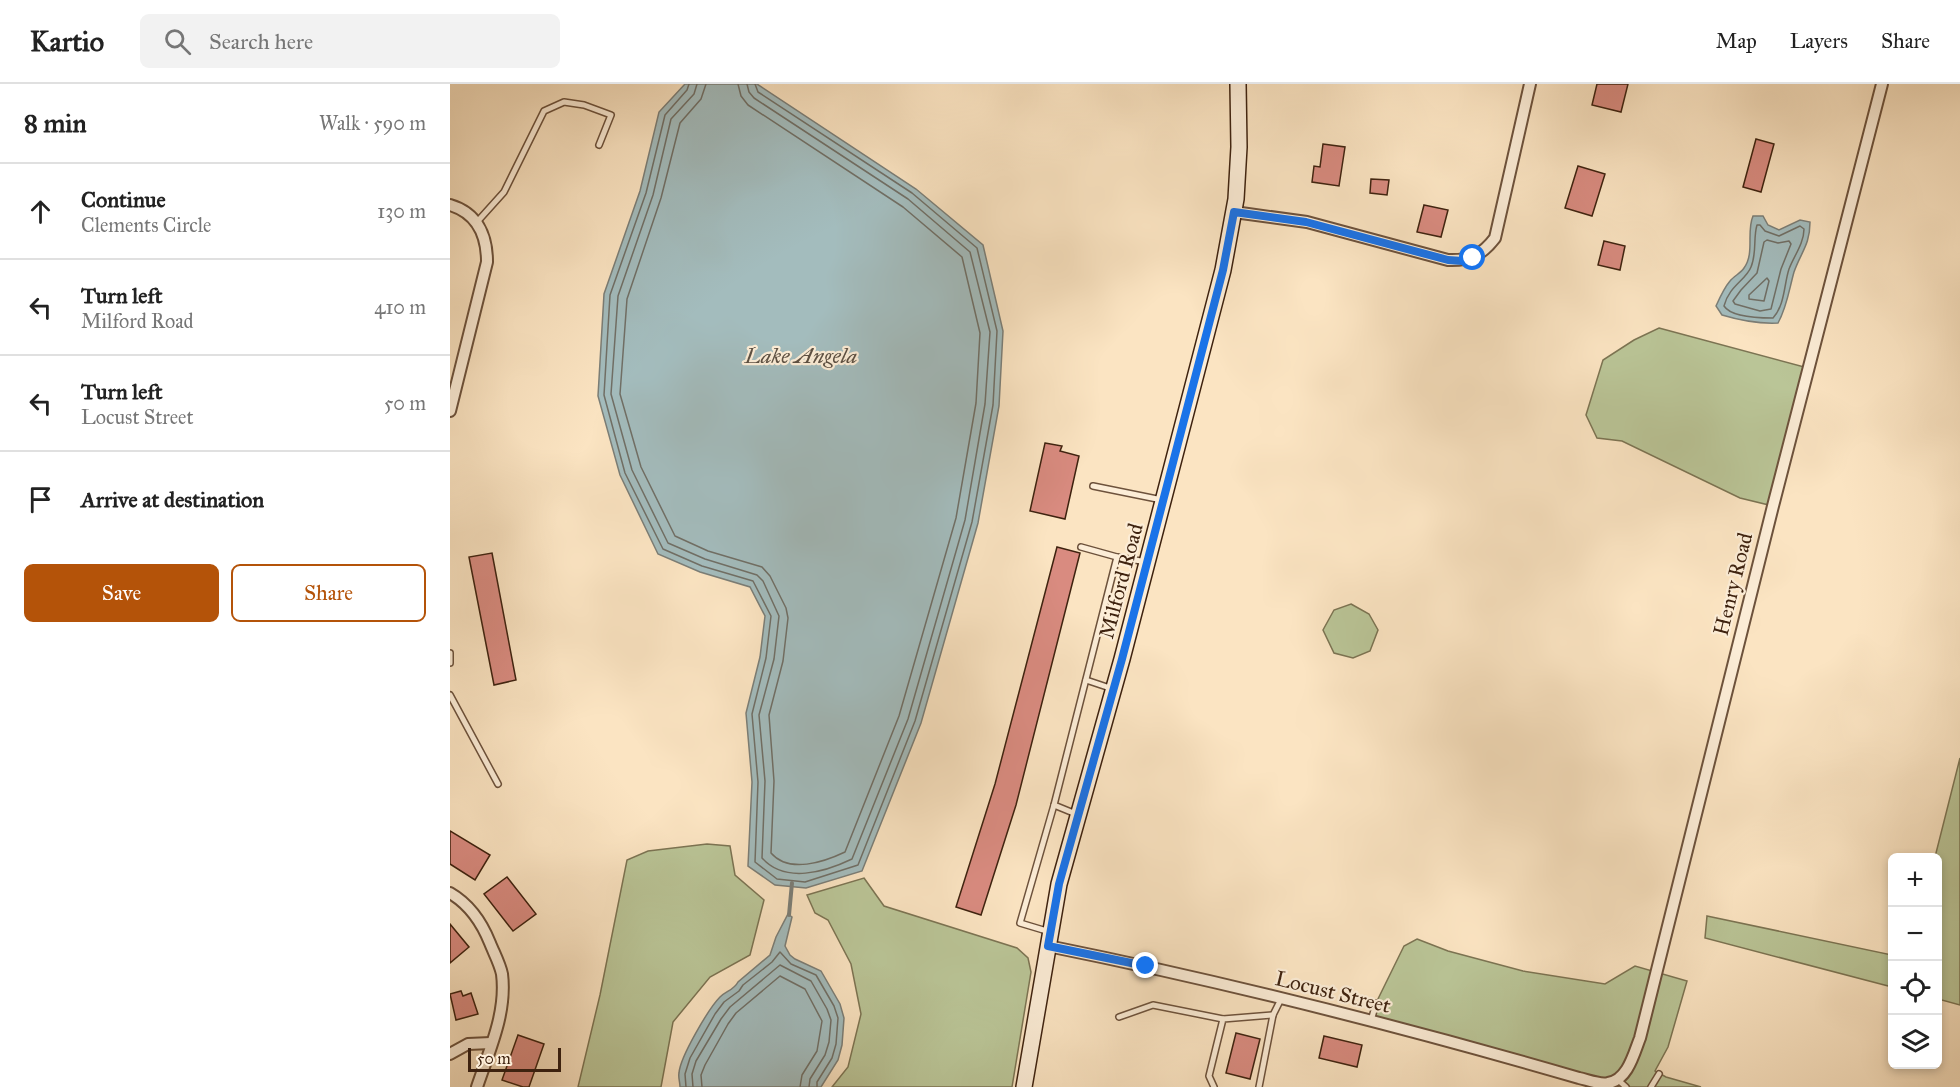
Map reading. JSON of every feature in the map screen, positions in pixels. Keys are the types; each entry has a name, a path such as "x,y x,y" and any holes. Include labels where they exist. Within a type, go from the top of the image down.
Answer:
{"street":[{"name":"Milford Road","path":"1024,1087 1059,884 1114,690 1223,270 1234,212 1239,147 1238,84"},
{"path":"1234,212 1306,222 1448,260 1462,261 1473,258 1481,254 1495,238 1530,84"},
{"name":"Henry Road","path":"1617,1083 1630,1063 1640,1038 1770,517 1882,84"},
{"path":"450,205 460,208 477,222 487,246 487,262 450,411"},
{"path":"450,893 459,898 483,925 501,971 503,995 501,1015 477,1087"},
{"name":"Locust Street","path":"1049,939 1146,966 1371,1021 1580,1078 1617,1083"},
{"path":"450,1054 468,1044 491,1043"}],"lane":[{"path":"477,222 504,192 544,111 564,102 584,105 611,115 599,144"},
{"path":"1093,486 1163,501"},
{"path":"1081,547 1117,557 1148,562"},
{"path":"1049,939 1020,923 1054,805 1117,557"},
{"path":"450,653 450,663"},
{"path":"1086,680 1114,690"},
{"path":"450,695 498,784"},
{"path":"1054,805 1078,815"},
{"path":"1260,1087 1273,1015 1281,999"},
{"path":"1371,1021 1376,1003"},
{"path":"1119,1017 1153,1005 1223,1018 1273,1015"},
{"path":"1214,1087 1209,1076 1223,1018"},
{"path":"1651,1087 1659,1074"}],"green space":[{"path":"1659,328 1808,368 1773,506 1740,498 1622,441 1597,438 1586,415 1603,360 1634,340"},
{"path":"1351,604 1369,614 1378,630 1370,651 1353,658 1334,653 1323,630 1334,610"},
{"path":"1960,758 1960,1005 1942,1000 1942,853 1936,853"},
{"path":"707,844 730,846 735,875 764,900 750,955 710,977 673,1022 661,1087 578,1087 600,995 627,860 648,851"},
{"path":"864,878 884,906 1017,948 1028,958 1031,972 1012,1087 832,1087 848,1067 861,1014 851,964 828,920 815,913 807,895"},
{"path":"1707,916 1888,954 1888,986 1705,938"},
{"path":"1417,939 1448,951 1523,971 1605,984 1635,966 1687,981 1668,1047 1655,1071 1666,1077 1701,1087 1608,1087 1371,1021 1376,1003 1404,946"}],"water":[{"name":"Lake Angela","path":"685,84 757,84 916,189 983,245 1003,331 999,406 978,523 921,723 862,871 806,888 775,885 748,866 752,782 746,713 760,657 765,616 750,587 700,572 658,554 620,475 598,396 604,294 640,191 659,112"},
{"path":"1753,216 1763,216 1768,225 1779,230 1800,220 1810,222 1807,243 1794,272 1786,305 1778,323 1729,317 1722,315 1716,306 1728,284 1743,270 1747,262"},
{"path":"788,914 792,917 785,946 790,955 821,971 840,1004 844,1018 842,1045 838,1060 821,1087 680,1087 681,1066 702,1022 720,997 770,955"}],"building":[{"path":"1597,84 1628,84 1621,112 1592,105"},
{"path":"1756,139 1774,144 1761,192 1743,187"},
{"path":"1323,144 1345,147 1339,186 1312,182 1314,166 1320,167"},
{"path":"1578,166 1605,174 1592,216 1565,208"},
{"path":"1371,179 1389,180 1387,195 1370,193"},
{"path":"1424,205 1448,210 1441,237 1417,232"},
{"path":"1604,241 1625,246 1620,270 1598,265"},
{"path":"1045,443 1062,446 1060,451 1079,456 1065,519 1030,511"},
{"path":"1057,547 1080,553 1016,805 981,915 956,907 995,784"},
{"path":"492,553 516,680 494,685 469,557"},
{"path":"450,831 490,855 475,880 450,864"},
{"path":"507,877 536,914 513,931 484,894"},
{"path":"450,924 469,947 450,963"},
{"path":"461,991 463,996 471,993 478,1014 456,1020 450,994"},
{"path":"1236,1033 1260,1039 1250,1079 1226,1073"},
{"path":"518,1035 544,1044 529,1087 502,1080"},
{"path":"1324,1036 1362,1045 1357,1067 1319,1058"}],"waterway":[{"path":"789,915 792,883"}],"route":[{"path":"1146,966 1048,946 1059,884 1122,659 1223,270 1234,212 1306,222 1448,260 1462,261 1473,258"}]}
